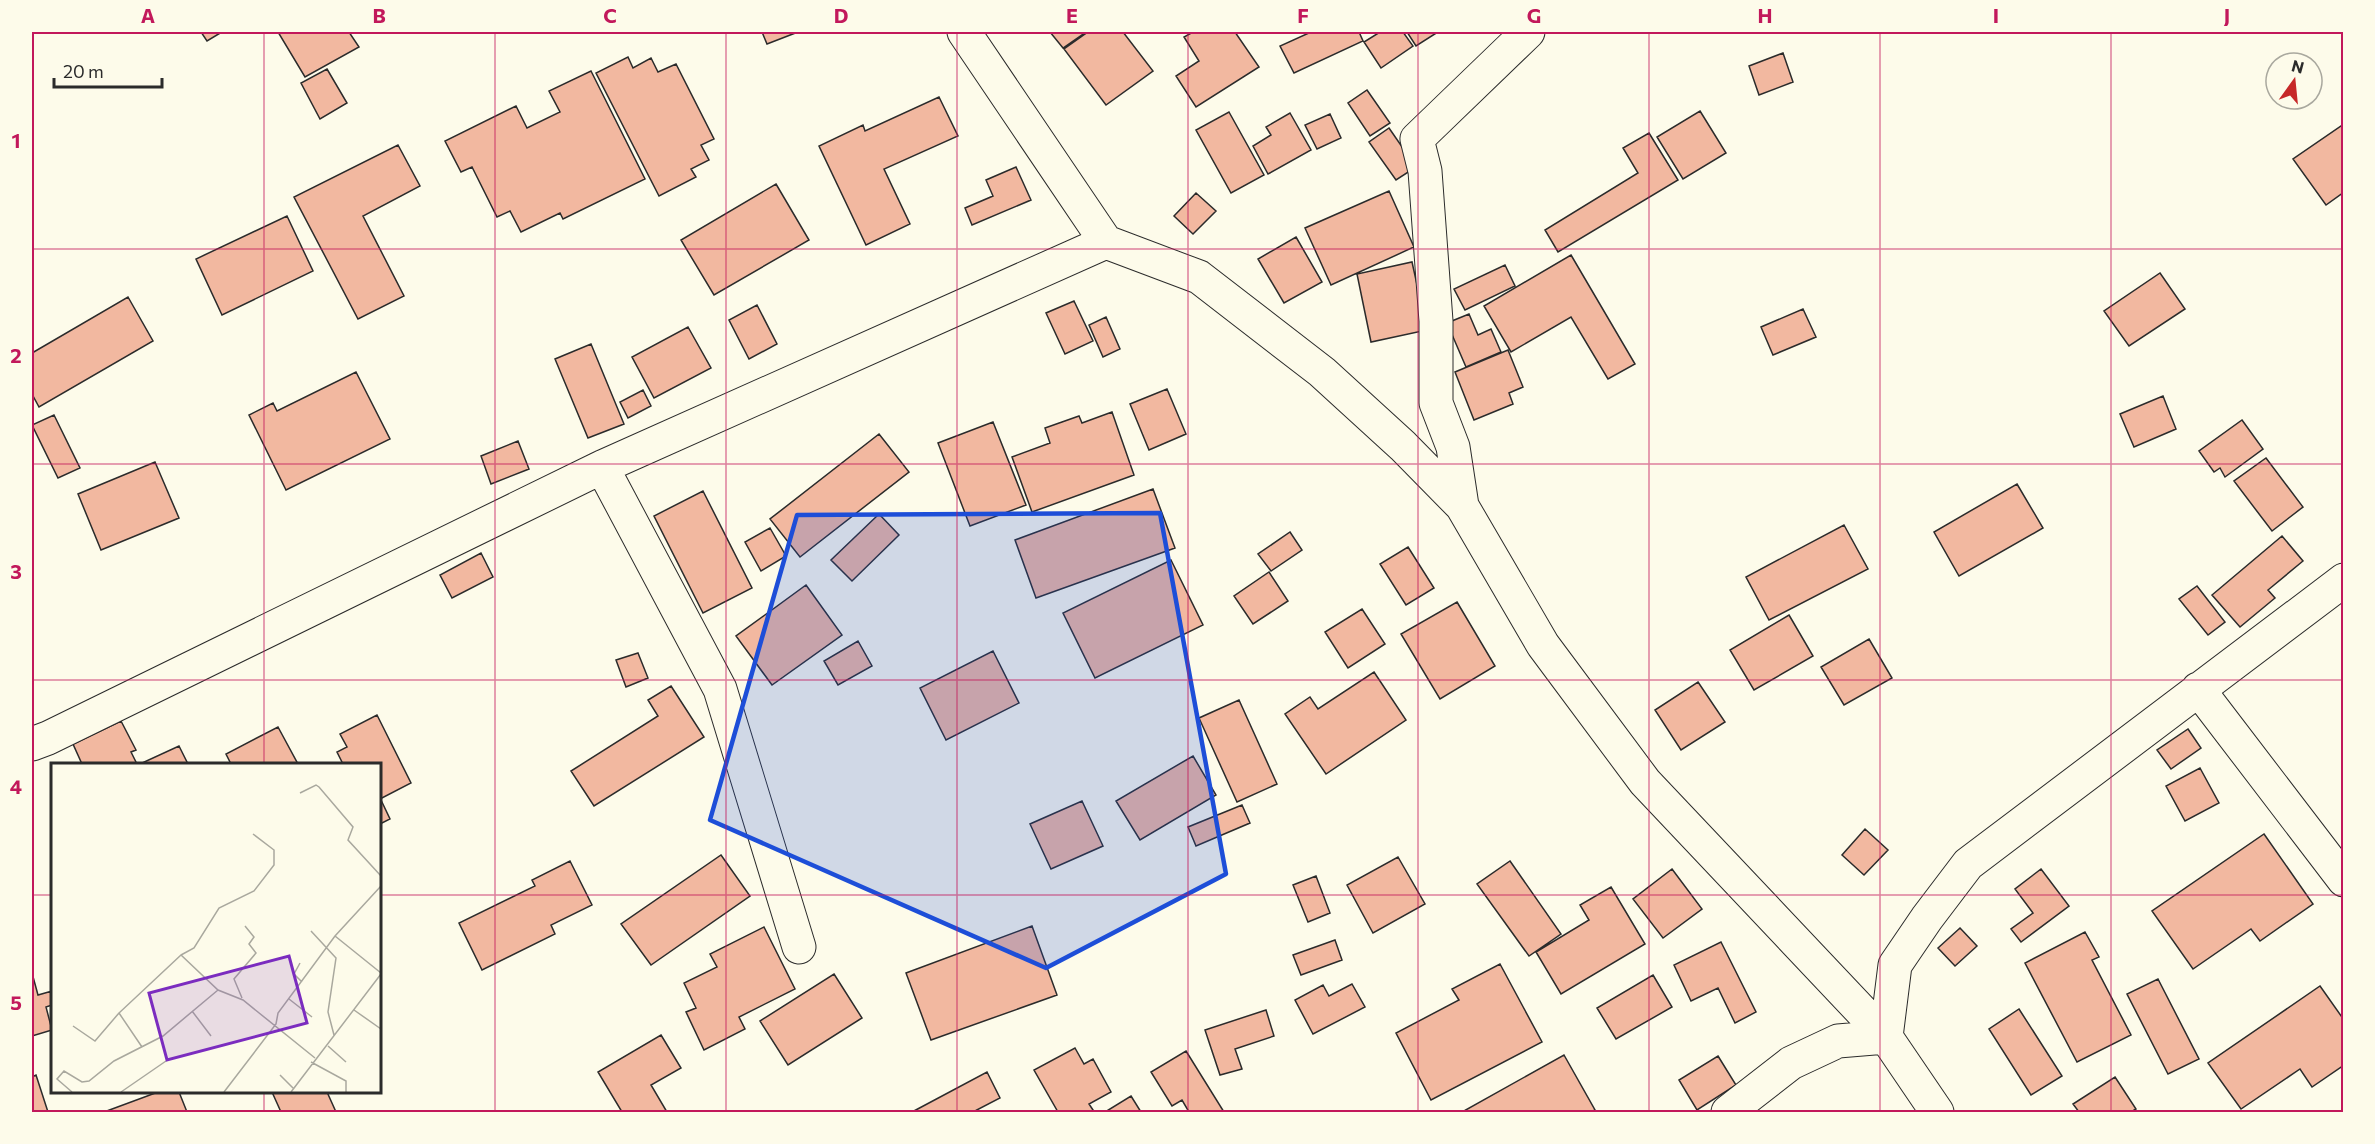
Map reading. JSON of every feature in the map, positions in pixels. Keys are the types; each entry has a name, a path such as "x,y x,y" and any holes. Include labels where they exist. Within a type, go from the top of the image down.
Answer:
{"street":[{"path":"964,32 1106,242 1199,277 1322,372 1403,446 1462,506 1543,645 1645,782 1886,1037 1937,1113"},
{"path":"1462,506 1453,447 1436,403 1436,321 1425,171 1417,139 1528,32"},
{"path":"32,744 602,467 1106,242"},
{"path":"602,467 720,690 799,947"},
{"path":"1886,1037 1895,965 1968,864 2343,580"},
{"path":"2198,689 2343,880"},
{"path":"1728,1113 1791,1063 1838,1041 1886,1037"}],"highlighted area":[{"path":"1160,513 1226,874 1046,968 710,820 797,515"}],"building":[{"path":"201,32 222,32 207,41"},
{"path":"278,32 349,32 359,47 305,77"},
{"path":"762,32 798,32 767,44"},
{"path":"1050,32 1086,32 1063,48"},
{"path":"1088,32 1123,32 1153,71 1106,105 1064,49"},
{"path":"1193,32 1235,32 1259,67 1196,107 1176,76 1199,61 1184,37"},
{"path":"1311,32 1359,32 1363,41 1294,73 1280,46"},
{"path":"1380,32 1403,32 1413,46 1381,68 1364,42"},
{"path":"1407,32 1438,32 1416,46"},
{"path":"1783,53 1793,82 1759,95 1749,66"},
{"path":"628,57 633,68 651,58 658,72 676,64 714,139 701,145 709,160 691,169 696,177 659,196 596,73"},
{"path":"327,69 347,103 320,119 301,83"},
{"path":"591,71 645,179 563,219 560,213 521,232 510,211 497,217 472,167 461,172 445,141 516,106 527,128 560,112 549,91"},
{"path":"1367,90 1390,123 1370,136 1348,103"},
{"path":"939,97 958,136 884,169 910,224 866,245 819,146 863,125 865,131"},
{"path":"1700,111 1726,153 1683,179 1657,137"},
{"path":"1229,112 1264,175 1231,193 1196,130"},
{"path":"1290,113 1311,150 1268,174 1253,146 1271,135 1266,127"},
{"path":"1330,114 1341,138 1317,149 1305,125"},
{"path":"2344,124 2344,192 2326,205 2293,159"},
{"path":"1389,128 1416,167 1396,180 1369,142"},
{"path":"1649,133 1678,180 1558,252 1545,230 1638,173 1623,148"},
{"path":"398,145 420,186 363,216 404,296 358,319 294,197"},
{"path":"1016,167 1031,200 972,225 965,208 993,196 986,180"},
{"path":"776,184 809,240 714,295 681,240"},
{"path":"1389,191 1414,247 1331,285 1305,228"},
{"path":"1196,193 1216,211 1193,234 1174,216"},
{"path":"287,216 313,271 222,315 196,259"},
{"path":"1296,237 1322,282 1284,303 1258,259"},
{"path":"1571,255 1635,364 1608,379 1571,317 1511,352 1484,306"},
{"path":"1412,262 1427,330 1371,342 1357,274"},
{"path":"1505,265 1515,286 1465,310 1454,289"},
{"path":"2160,273 2185,309 2129,346 2104,311"},
{"path":"128,297 153,341 39,407 32,394 32,353"},
{"path":"1074,301 1093,341 1065,354 1046,313"},
{"path":"757,305 777,344 749,359 729,320"},
{"path":"1803,309 1816,337 1773,355 1761,327"},
{"path":"1469,314 1478,335 1491,329 1501,352 1466,367 1447,323"},
{"path":"1106,317 1120,349 1103,357 1089,325"},
{"path":"688,327 711,368 654,398 632,357"},
{"path":"591,344 624,424 588,438 555,359"},
{"path":"1508,350 1523,387 1509,393 1513,404 1474,420 1455,372"},
{"path":"356,372 390,439 286,490 249,415 273,403 277,411"},
{"path":"1167,389 1186,434 1149,450 1130,404"},
{"path":"643,390 651,406 628,418 620,402"},
{"path":"2163,396 2176,429 2134,447 2120,414"},
{"path":"1112,412 1134,475 1032,512 1012,457 1050,443 1045,428 1079,416 1082,423"},
{"path":"54,415 80,468 58,478 32,425"},
{"path":"2242,420 2263,449 2225,477 2220,468 2214,472 2199,451"},
{"path":"993,422 1026,505 970,526 938,443"},
{"path":"879,434 909,472 800,557 770,519"},
{"path":"518,441 529,469 491,484 481,456"},
{"path":"2266,458 2303,507 2272,531 2234,481"},
{"path":"155,462 179,518 101,550 78,494"},
{"path":"2017,484 2043,528 1959,576 1934,532"},
{"path":"1153,489 1175,548 1036,598 1015,540"},
{"path":"703,491 752,588 703,613 654,516"},
{"path":"879,514 899,535 852,581 831,560"},
{"path":"1844,525 1868,569 1769,620 1746,577"},
{"path":"770,528 786,556 761,571 745,542"},
{"path":"1290,532 1302,550 1271,571 1258,554"},
{"path":"2282,536 2303,561 2268,590 2275,598 2240,627 2212,595"},
{"path":"1408,547 1434,588 1406,605 1380,564"},
{"path":"481,553 493,577 452,598 440,575"},
{"path":"1171,560 1203,625 1095,678 1063,613"},
{"path":"1269,572 1288,601 1253,624 1234,596"},
{"path":"806,585 842,635 772,685 736,636"},
{"path":"2197,586 2225,622 2208,635 2179,599"},
{"path":"1457,602 1495,666 1440,699 1401,634"},
{"path":"1362,609 1385,644 1348,668 1325,632"},
{"path":"1789,615 1813,656 1754,690 1730,650"},
{"path":"1869,639 1892,678 1844,705 1821,667"},
{"path":"858,641 872,666 838,685 824,661"},
{"path":"993,651 1019,703 946,740 920,688"},
{"path":"638,653 648,678 626,687 616,660"},
{"path":"1374,672 1406,720 1326,774 1285,714 1310,697 1318,709"},
{"path":"1698,682 1725,722 1681,750 1655,710"},
{"path":"671,686 704,737 594,806 571,771 658,716 648,700"},
{"path":"1239,700 1277,784 1237,802 1199,718"},
{"path":"377,715 411,783 381,798 381,763 342,763 337,752 347,747 340,734"},
{"path":"121,721 136,750 131,752 136,763 82,763 73,744"},
{"path":"278,727 297,763 230,763 226,754"},
{"path":"2188,729 2201,748 2171,769 2157,750"},
{"path":"179,746 188,763 142,763"},
{"path":"1193,756 1216,795 1140,840 1116,801"},
{"path":"2200,768 2219,803 2185,821 2166,786"},
{"path":"381,800 390,819 381,824"},
{"path":"1082,801 1103,846 1051,869 1030,824"},
{"path":"1242,805 1250,823 1196,846 1188,827"},
{"path":"1865,829 1888,850 1864,875 1842,855"},
{"path":"2264,834 2313,904 2260,941 2251,929 2193,969 2152,911"},
{"path":"721,855 750,896 651,965 621,924"},
{"path":"1398,857 1425,904 1373,933 1347,885"},
{"path":"570,861 592,905 551,925 555,934 482,970 459,923 535,886 532,880"},
{"path":"1510,861 1561,934 1529,956 1477,884"},
{"path":"1672,869 1702,909 1663,938 1633,899"},
{"path":"2041,869 2069,906 2021,942 2011,929 2033,913 2015,889"},
{"path":"1316,876 1330,913 1308,922 1293,885"},
{"path":"1611,887 1645,944 1561,994 1536,952 1589,920 1580,905"},
{"path":"1032,926 1057,995 931,1040 906,973"},
{"path":"764,927 795,989 739,1017 745,1029 704,1050 686,1012 696,1008 684,983 717,967 710,954"},
{"path":"1960,928 1977,946 1955,966 1938,948"},
{"path":"2085,932 2099,957 2092,960 2131,1035 2077,1062 2025,963"},
{"path":"1335,940 1342,960 1301,975 1293,955"},
{"path":"1721,942 1756,1012 1735,1023 1718,988 1691,1001 1674,965"},
{"path":"1500,964 1542,1042 1431,1100 1396,1033 1459,1000 1452,989"},
{"path":"32,973 38,995 51,991 51,1005 46,1007 51,1030 32,1036"},
{"path":"834,974 862,1018 788,1065 760,1021"},
{"path":"1653,975 1672,1007 1616,1039 1597,1008"},
{"path":"2158,979 2199,1059 2168,1074 2127,994"},
{"path":"1352,984 1365,1007 1313,1034 1295,1000 1323,985 1329,996"},
{"path":"2320,986 2344,1020 2344,1065 2312,1087 2300,1069 2241,1109 2208,1063"},
{"path":"2019,1009 2062,1076 2031,1095 1989,1029"},
{"path":"1266,1010 1274,1036 1235,1049 1242,1069 1220,1075 1205,1030"},
{"path":"661,1035 681,1068 651,1085 667,1112 622,1112 598,1072"},
{"path":"1075,1048 1084,1064 1093,1059 1111,1092 1089,1104 1093,1110 1088,1112 1058,1112 1034,1070"},
{"path":"1186,1051 1224,1112 1189,1112 1182,1100 1172,1106 1151,1072"},
{"path":"1564,1055 1595,1110 1591,1112 1462,1112"},
{"path":"1718,1056 1736,1085 1697,1110 1679,1080"},
{"path":"987,1072 1000,1098 973,1112 912,1112"},
{"path":"36,1075 48,1112 32,1112 32,1077"},
{"path":"2115,1077 2136,1109 2131,1112 2079,1112 2073,1104"},
{"path":"155,1093 179,1093 187,1112 104,1112"},
{"path":"272,1093 327,1093 336,1112 281,1112"},
{"path":"1131,1096 1141,1112 1105,1112"}]}
